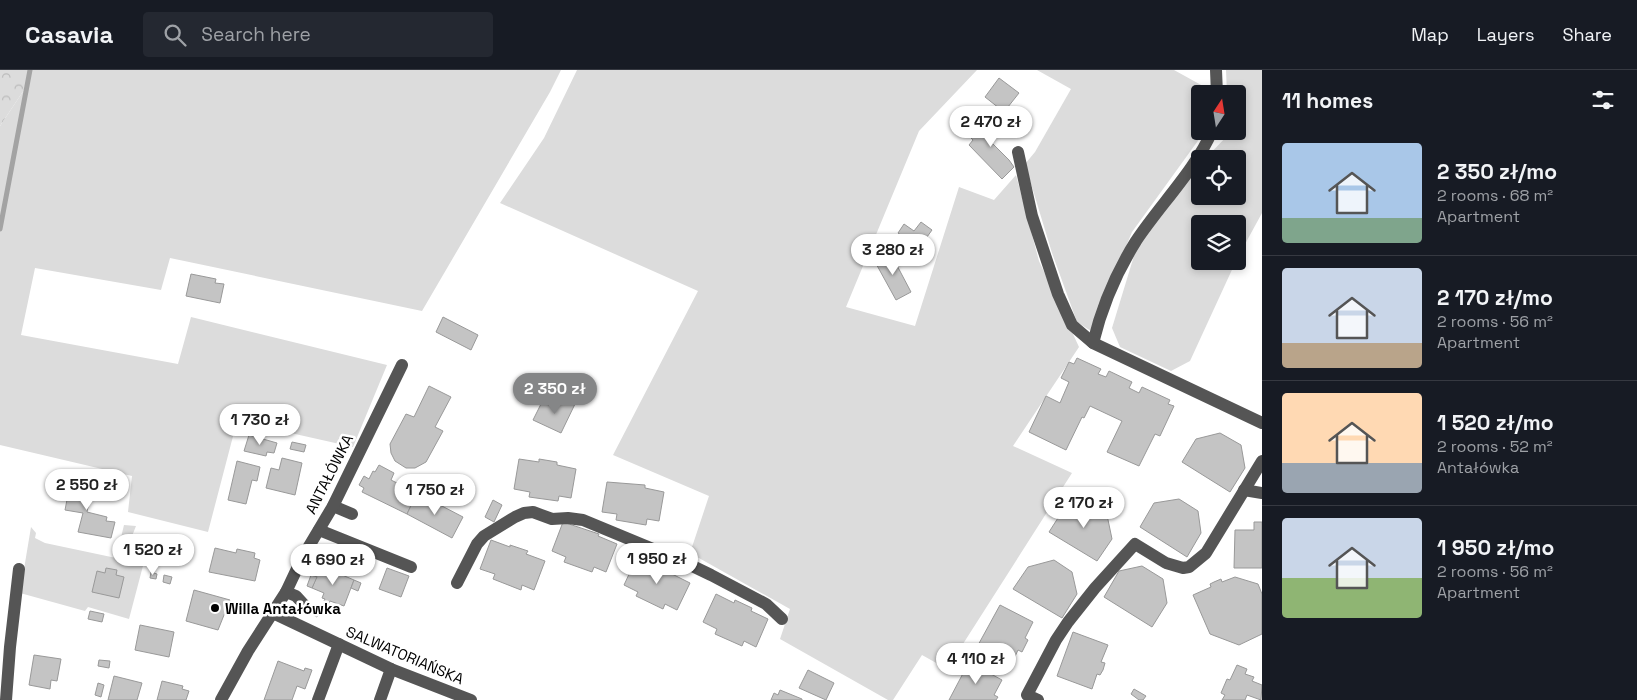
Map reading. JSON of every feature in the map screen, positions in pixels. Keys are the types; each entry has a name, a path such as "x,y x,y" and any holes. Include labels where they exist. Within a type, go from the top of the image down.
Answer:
{"street":[{"path":"1216,70 1216,85"},
{"path":"1093,342 1109,290 1136,241 1199,155 1207,140"},
{"path":"1018,152 1032,216 1058,294 1072,325 1093,342 1262,423"},
{"name":"ANTAŁÓWKA","path":"222,700 248,651 286,592 302,558 333,506 402,365"},
{"path":"1038,700 1027,695 1056,640 1082,603 1134,544 1166,563 1183,568 1189,567 1206,553 1262,461"},
{"path":"1244,490 1262,493"},
{"path":"333,506 352,514"},
{"path":"457,583 477,544 484,536 524,512 533,512 552,519 568,518 583,520 682,561 766,604 782,619"},
{"path":"318,530 411,567"},
{"path":"6,700 19,569"},
{"path":"286,592 296,596 307,608"},
{"name":"SALWATORIAŃSKA","path":"272,613 391,669 471,700"},
{"path":"318,700 339,644"},
{"path":"380,700 391,669"}],"green space":[{"path":"0,70 29,70 24,90 0,126"},
{"path":"29,70 561,70 422,311 170,258 161,290 35,268 21,335 178,364 191,317 387,365 353,447 237,421 208,532 128,512 132,476 0,445 0,126 24,90"},
{"path":"577,70 977,70 919,131 846,307 915,326 959,187 994,200 1016,175 1039,261 1079,347 1013,446 1072,473 947,669 922,655 893,700 888,700 780,639 790,609 690,553 709,496 613,455 698,291 500,203 544,138"},
{"path":"1037,70 1174,70 1201,85 1191,85 1191,140 1198,140 1132,232 1091,331 1077,322 1052,253 1025,164 1035,152 1071,89"},
{"path":"1226,70 1262,70 1262,213 1246,242 1246,215 1191,215 1191,270 1232,270 1190,361 1171,371 1120,347 1112,328 1137,246 1191,177 1191,205 1246,205 1246,150 1214,150 1223,140 1246,140 1246,85 1227,85"},
{"path":"124,525 136,526 124,556 144,562 129,619 88,607 85,611 20,593 31,527 36,533 35,538 45,543 116,558"}],"building":[{"path":"999,78 1019,93 1004,112 985,97"},
{"path":"997,116 1006,125 990,141 1014,167 1002,179 969,145 973,140 969,136 977,128 981,132"},
{"path":"921,222 932,230 912,258 901,249 908,240 898,233 904,224 914,231"},
{"path":"891,251 911,292 896,300 874,260"},
{"path":"191,274 216,279 215,283 224,284 220,303 186,296"},
{"path":"443,317 478,335 471,350 436,332"},
{"path":"1077,358 1101,369 1098,374 1106,377 1109,371 1132,382 1129,388 1139,393 1142,387 1170,400 1168,404 1174,406 1160,436 1155,434 1139,466 1107,452 1122,421 1090,406 1084,418 1082,417 1066,450 1029,432 1046,396 1060,403 1069,382 1061,378 1069,362 1074,364"},
{"path":"429,386 451,397 435,427 443,431 426,462 415,468 406,468 395,461 391,453 390,444 406,414 414,417"},
{"path":"560,397 575,404 561,433 533,420 542,402 555,408"},
{"path":"1220,433 1241,445 1245,468 1230,492 1182,462 1196,439"},
{"path":"249,435 277,443 274,453 267,452 266,456 244,451"},
{"path":"292,442 306,445 304,452 290,449"},
{"path":"282,458 302,463 295,495 266,488 271,468 279,470"},
{"path":"519,459 539,462 539,459 557,462 557,465 576,469 571,498 559,496 558,501 529,497 530,492 514,489"},
{"path":"237,461 260,467 257,481 252,480 246,504 228,500"},
{"path":"379,465 394,473 391,480 417,493 407,514 362,492 364,488 359,485 364,476 369,479"},
{"path":"71,479 93,484 87,512 107,517 106,521 115,522 111,538 78,532 83,513 65,510"},
{"path":"607,482 645,485 645,488 664,492 659,521 647,519 646,525 616,520 617,514 602,512"},
{"path":"417,493 463,517 452,538 407,514"},
{"path":"1179,499 1198,511 1201,533 1187,557 1140,527 1154,503"},
{"path":"493,500 502,505 494,522 485,517"},
{"path":"1087,503 1107,515 1112,539 1097,561 1049,532 1065,507"},
{"path":"563,522 599,534 598,536 617,544 606,572 594,567 592,572 564,562 566,557 552,551"},
{"path":"1254,522 1262,522 1262,568 1234,568 1235,530 1254,530"},
{"path":"491,540 528,551 526,554 545,561 534,590 522,585 521,590 493,579 495,574 480,569"},
{"path":"215,548 236,553 237,549 255,553 254,558 260,560 255,581 209,572"},
{"path":"637,557 655,566 657,564 673,571 672,574 690,583 677,610 665,604 663,609 636,596 638,592 624,585"},
{"path":"1054,560 1072,572 1077,594 1062,618 1013,589 1028,567"},
{"path":"321,566 354,580 344,606 324,601 325,599 322,598 324,593 312,588"},
{"path":"1142,566 1163,579 1167,603 1152,627 1104,597 1119,571"},
{"path":"106,568 117,570 116,575 124,577 119,598 92,592 97,571 105,573"},
{"path":"387,568 409,576 401,597 379,589"},
{"path":"151,572 157,574 156,579 150,578"},
{"path":"164,575 172,577 170,584 163,582"},
{"path":"311,575 317,577 312,588 307,586"},
{"path":"1235,577 1258,584 1262,594 1262,634 1239,645 1210,634 1193,595 1211,587 1210,584 1221,579 1222,582"},
{"path":"354,580 361,583 358,591 351,588"},
{"path":"194,590 230,600 218,630 186,621"},
{"path":"716,594 734,603 735,600 752,608 751,611 768,619 756,647 744,641 742,646 715,634 717,629 703,622"},
{"path":"310,604 321,611 317,617 306,611"},
{"path":"1000,605 1033,622 1025,638 1028,640 1022,652 1018,650 1011,665 977,647"},
{"path":"90,611 104,614 102,622 88,619"},
{"path":"140,625 174,632 169,657 135,650"},
{"path":"1073,632 1108,645 1101,662 1105,663 1103,670 1100,675 1097,674 1092,689 1057,676"},
{"path":"34,655 61,659 57,681 51,680 50,689 29,685"},
{"path":"99,660 110,661 109,668 98,666"},
{"path":"278,661 304,671 305,668 312,670 305,689 297,686 292,700 264,700"},
{"path":"969,662 1002,680 994,695 998,697 996,700 949,700"},
{"path":"1237,665 1247,669 1245,674 1254,677 1252,681 1262,685 1261,700 1247,695 1245,700 1222,700 1225,695 1221,693 1227,679 1230,680"},
{"path":"808,670 834,683 826,700 799,688"},
{"path":"114,676 142,683 137,700 108,700"},
{"path":"162,681 183,686 182,689 189,691 186,700 157,700"},
{"path":"98,683 104,685 101,697 95,695"},
{"path":"1134,689 1146,696 1143,700 1139,700 1131,694"},
{"path":"780,690 802,700 771,700 774,693 778,695"}],"waterway":[{"path":"0,229 30,70"}],"place":[{"name":"Willa Antałówka","path":"215,608"}]}
